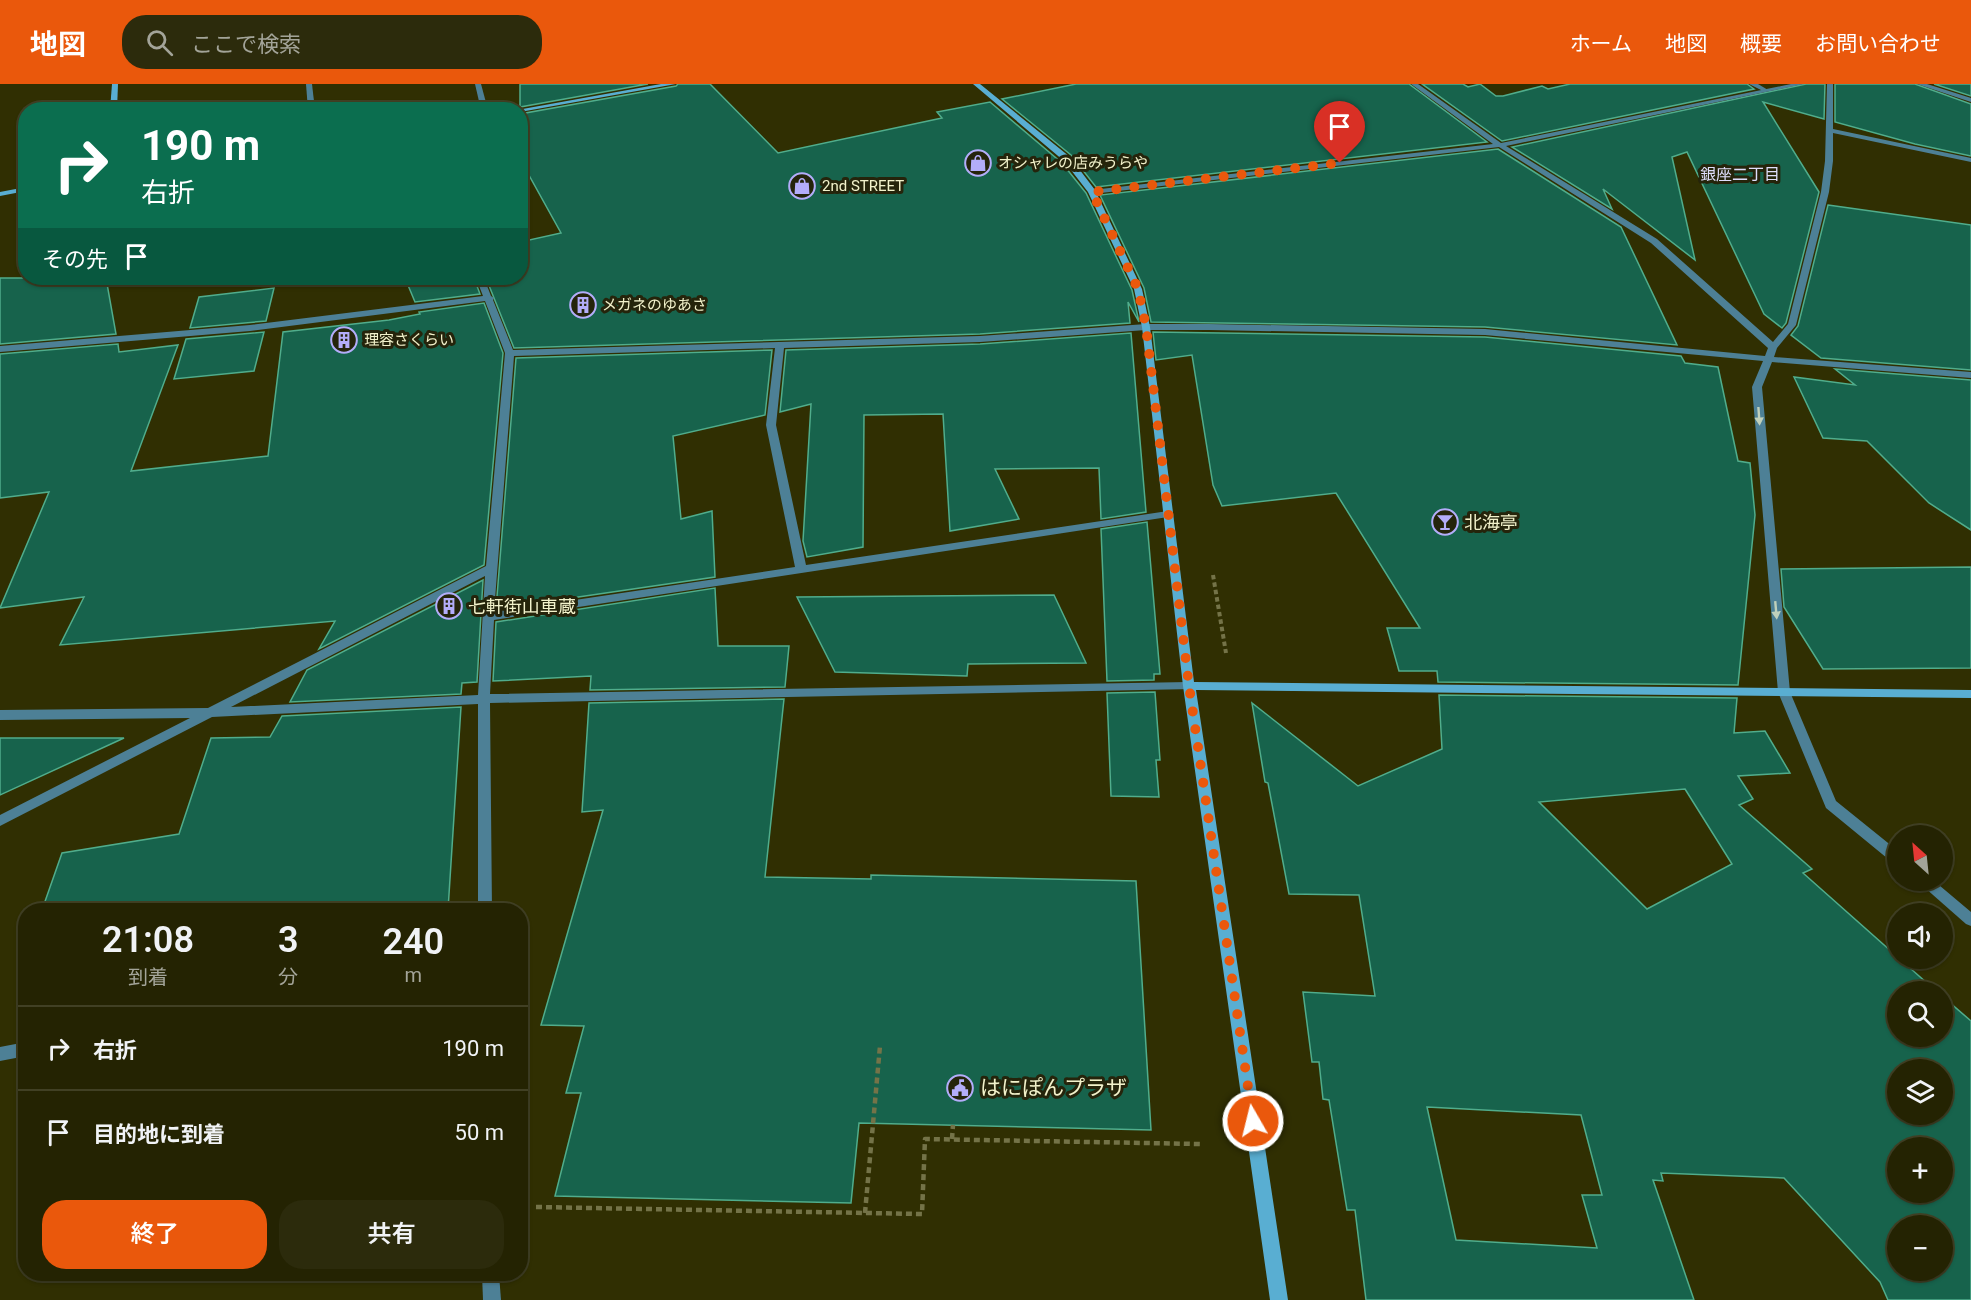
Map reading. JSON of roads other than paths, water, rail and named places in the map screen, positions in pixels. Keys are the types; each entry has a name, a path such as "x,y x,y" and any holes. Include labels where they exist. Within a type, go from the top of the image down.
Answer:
{"street":[{"path":"114,102 115,84"},
{"path":"309,84 311,102"},
{"path":"478,84 483,102"},
{"path":"528,109 673,84"},
{"path":"976,84 1067,159 1092,192 1138,289 1146,327 1189,686 1279,1300"},
{"path":"1414,84 1500,145 1654,241 1773,347"},
{"path":"1752,84 1765,90"},
{"path":"1092,192 1500,145 1801,84"},
{"path":"1830,84 1829,161 1825,192 1792,324 1773,347 1757,387 1784,692 1831,804 1887,850"},
{"path":"1920,84 1971,100"},
{"path":"1829,130 1971,160"},
{"path":"0,194 18,191"},
{"path":"484,285 510,353 491,568 484,699 485,903"},
{"path":"0,349 250,328 490,298"},
{"path":"510,353 980,339 1146,327 1485,332 1767,359 1971,375"},
{"path":"780,345 771,425 801,569"},
{"path":"488,617 1168,514"},
{"path":"0,821 491,568"},
{"path":"0,715 210,713 484,699 1189,686 1971,694"},
{"path":"1936,891 1971,920"},
{"path":"0,1054 18,1051"},
{"path":"491,1281 492,1300"}],"place":[{"name":"オシャレの店みうらや","path":"978,163"},
{"name":"2nd STREET","path":"802,186"},
{"name":"メガネのゆあさ","path":"583,305"},
{"name":"理容さくらい","path":"344,340"},
{"name":"北海亭","path":"1445,522"},
{"name":"七軒街山車蔵","path":"449,606"},
{"name":"はにぽんプラザ","path":"960,1088"}],"district":[{"name":"銀座二丁目","path":"1740,174"}]}
